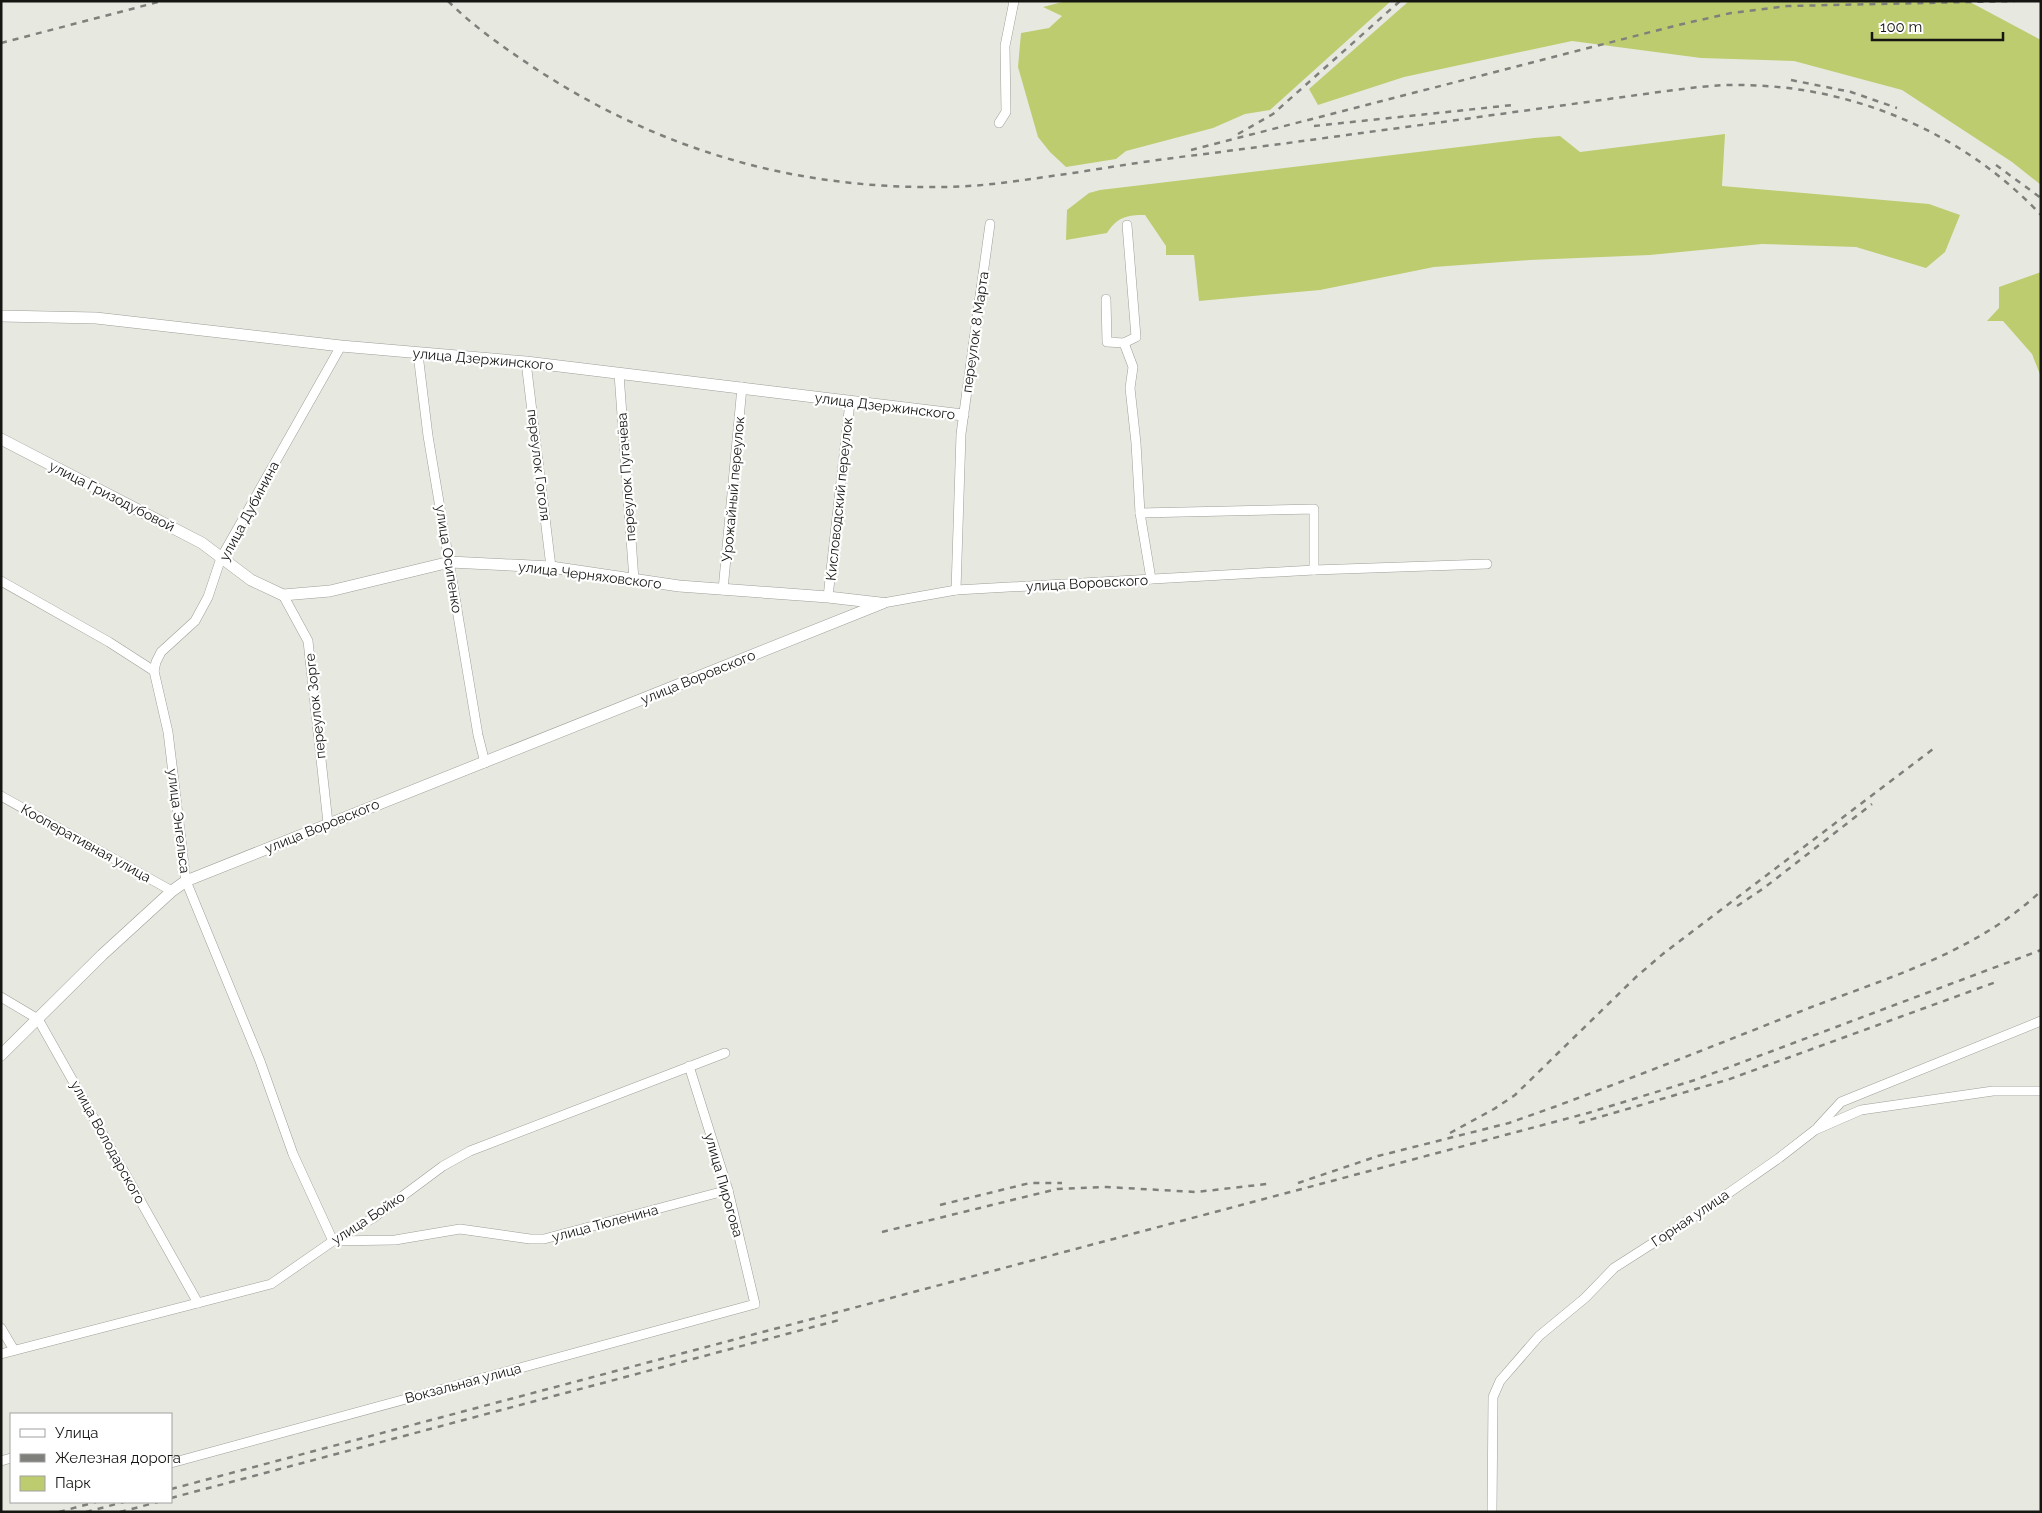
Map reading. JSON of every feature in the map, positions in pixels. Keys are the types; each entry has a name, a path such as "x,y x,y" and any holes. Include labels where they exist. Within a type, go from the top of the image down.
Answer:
{"street":[{"path":"999,123 1006,112 1005,46 1014,1"},
{"name":"переулок 8 Марта","path":"956,590 964,415 990,224"},
{"path":"1106,299 1107,342 1124,343 1136,337 1127,226"},
{"name":"улица Дзержинского","path":"1,316 96,318 418,354 526,362 964,415"},
{"path":"1124,343 1133,367 1130,388 1136,443 1140,513 1151,580"},
{"name":"улица Дубинина","path":"154,671 161,652 194,621 208,596 221,558 341,346"},
{"name":"улица Осипенко","path":"418,354 428,436 478,735 486,763"},
{"name":"переулок Гоголя","path":"526,362 551,567"},
{"name":"переулок Пугачёва","path":"619,374 634,580"},
{"name":"Урожайный переулок","path":"723,590 742,387"},
{"name":"Кисловодский переулок","path":"828,597 850,402"},
{"name":"улица Гризодубовой","path":"1,439 202,543 221,558"},
{"path":"1140,513 1314,509 1314,570"},
{"name":"улица Черняховского","path":"221,558 251,580 283,595 330,591 450,562 551,567 634,580 723,590 828,597 883,603"},
{"name":"улица Воровского","path":"1,1054 102,955 172,891 186,881 328,823 486,763 883,603 956,590 1314,570 1487,564"},
{"path":"1,581 109,642 154,671"},
{"name":"переулок Зорге","path":"283,595 308,641 328,823"},
{"name":"улица Энгельса","path":"154,671 168,732 186,881 260,1061 293,1154 333,1241"},
{"name":"Кооперативная улица","path":"1,796 172,891"},
{"name":"улица Володарского","path":"1,997 38,1019 198,1303"},
{"path":"1815,1130 1841,1102 2041,1021"},
{"name":"улица Бойко","path":"1,1354 271,1284 333,1241 374,1218 442,1166 470,1151 725,1053"},
{"name":"улица Пирогова","path":"689,1066 728,1190 755,1304"},
{"name":"Горная улица","path":"1492,1512 1493,1397 1500,1381 1539,1336 1586,1298 1614,1268 1700,1213 1779,1158 1815,1130 1860,1110 1993,1091 2041,1090"},
{"name":"улица Тюленина","path":"333,1241 395,1240 460,1230 544,1239 728,1190"},
{"name":"Вокзальная улица","path":"172,1463 755,1304"},
{"path":"1,1328 14,1350"}],"green space":[{"path":"1066,1 1391,1 1270,110 1245,114 1213,128 1126,151 1116,159 1066,167 1038,137 1018,67 1021,33 1049,28 1062,16 1043,7"},
{"path":"1409,1 1968,1 2041,40 2041,185 2012,162 1902,90 1794,61 1701,58 1572,41 1404,77 1318,105 1309,89"},
{"path":"1725,134 1722,186 1929,204 1960,215 1945,252 1926,268 1856,247 1762,244 1650,255 1530,260 1434,267 1320,290 1199,301 1194,255 1166,255 1166,246 1145,215 1123,218 1115,223 1107,233 1066,240 1067,210 1089,193 1100,190 1534,138 1560,136 1580,152"},
{"path":"2041,272 2041,377 2032,354 2003,321 1987,321 1999,308 1999,287"}],"railway":[{"path":"1,43 162,1"},
{"path":"448,1 478,28 533,67 580,96 628,121 677,142 728,158 779,172 832,181 886,186 958,187 990,184 1659,92 1706,86 1734,85 1777,87 1819,93 1861,104 1901,118 1939,137 1976,159 2010,185 2041,215"},
{"path":"1238,134 1273,114 1400,1"},
{"path":"1191,150 1731,13 1787,6 2015,1"},
{"path":"1791,80 1851,92 1897,108"},
{"path":"1314,126 1513,105"},
{"path":"1996,165 2041,198"},
{"path":"1450,1133 1515,1095 1636,977 1664,953 1933,749"},
{"path":"1737,906 1764,888 1872,804"},
{"path":"1298,1183 1378,1156 1509,1123 1618,1083 1901,973 1931,961 1989,931 2041,891"},
{"path":"172,1489 1588,1113 1695,1080 2041,950"},
{"path":"1579,1123 1727,1080 1996,982"},
{"path":"940,1205 1030,1183 1062,1183"},
{"path":"882,1232 1057,1189 1106,1187 1196,1192 1267,1184"},
{"path":"172,1498 843,1319"},
{"path":"59,1512 92,1503"},
{"path":"86,1512 120,1503"},
{"path":"120,1512 154,1503"}]}
